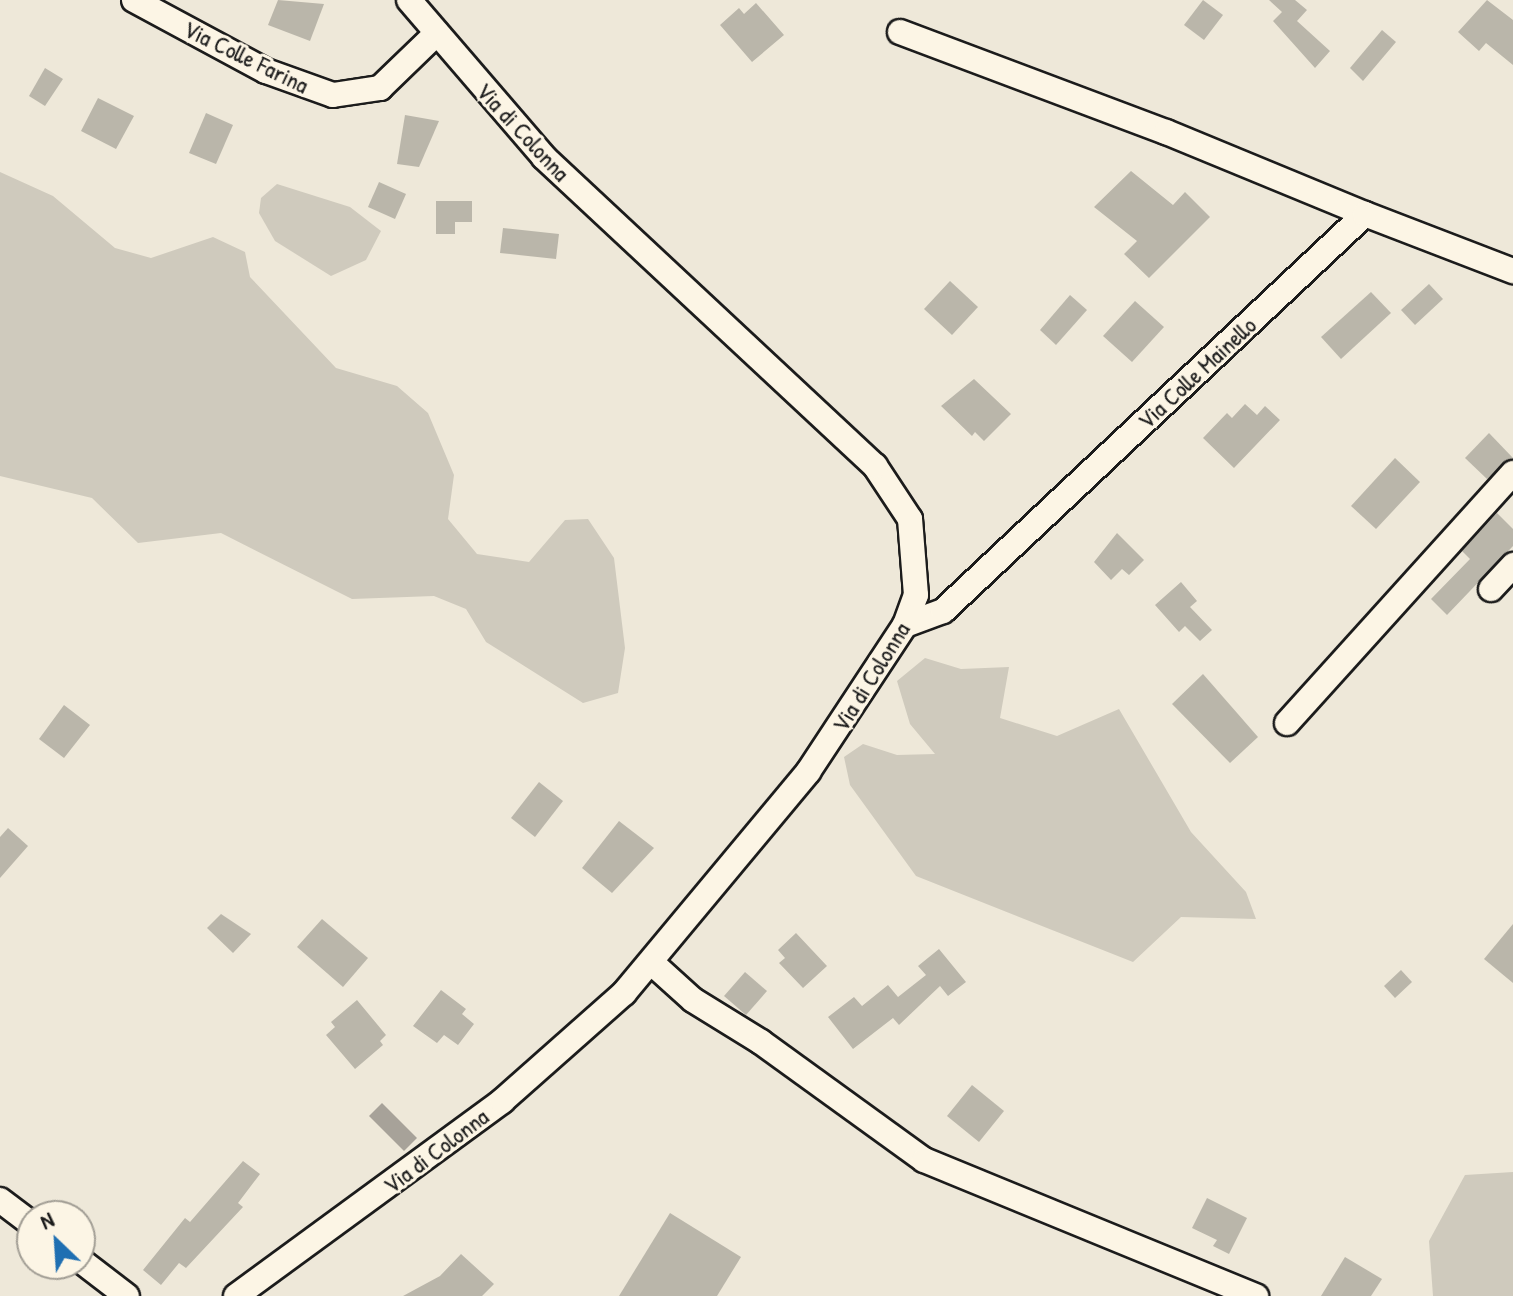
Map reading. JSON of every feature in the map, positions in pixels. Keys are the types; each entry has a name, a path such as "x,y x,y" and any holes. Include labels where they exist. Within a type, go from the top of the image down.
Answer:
{"street":[{"name":"Via Colle Farina","path":"134,0 266,71 333,95 380,88 437,33"},
{"name":"Via di Colonna","path":"236,1296 502,1101 652,963 808,772 905,625 916,595 916,551 910,519 891,485 851,442 563,176 409,0"},
{"path":"900,32 1188,140 1365,214 1513,271"},
{"name":"Via Colle Mainello","path":"905,625 943,611 1365,214"},
{"path":"1287,723 1513,473"},
{"path":"1491,589 1513,565"},
{"path":"652,963 693,1000 772,1049 924,1160 1256,1296"},
{"path":"96,1272 127,1296"}],"shaded area":[{"path":"0,172 53,196 115,248 151,258 213,237 245,252 250,277 336,368 397,386 428,413 454,475 448,519 477,554 529,562 565,520 588,519 614,558 625,648 618,693 583,703 486,642 466,609 434,596 352,599 221,533 138,543 92,498 0,476"},
{"path":"277,184 350,207 381,231 366,260 331,276 275,241 259,213 261,198"},
{"path":"925,658 961,669 1009,667 1000,718 1057,736 1119,709 1191,832 1246,892 1256,919 1181,917 1133,962 916,876 850,785 844,757 863,744 897,755 935,754 910,724 897,681"},
{"path":"382,1103 417,1138 404,1151 369,1116"},
{"path":"1513,1172 1513,1296 1433,1296 1429,1241 1465,1175"}],"building":[{"path":"278,0 324,4 310,41 268,25"},
{"path":"1203,0 1223,15 1204,40 1184,25"},
{"path":"1269,0 1295,0 1307,10 1297,21 1330,51 1315,68 1273,21 1282,12"},
{"path":"1487,0 1513,20 1513,65 1486,43 1479,51 1458,32"},
{"path":"756,3 784,35 752,62 720,25 739,8 744,14"},
{"path":"1382,30 1396,42 1363,81 1350,68"},
{"path":"45,68 63,79 45,106 29,96"},
{"path":"98,98 134,116 116,149 81,131"},
{"path":"206,113 233,125 216,164 189,153"},
{"path":"405,115 439,121 419,167 397,164"},
{"path":"1131,171 1173,205 1185,192 1210,217 1149,278 1124,254 1137,241 1094,207"},
{"path":"379,182 406,194 395,219 368,207"},
{"path":"436,201 472,201 472,222 455,222 455,234 436,234"},
{"path":"503,228 559,234 556,259 500,253"},
{"path":"950,281 978,307 952,335 924,309"},
{"path":"1429,284 1443,299 1415,325 1401,310"},
{"path":"1371,292 1391,313 1341,359 1321,337"},
{"path":"1070,295 1087,310 1056,345 1040,330"},
{"path":"1135,301 1164,327 1132,362 1103,336"},
{"path":"974,379 1011,414 984,441 975,432 972,436 941,406"},
{"path":"1245,404 1257,415 1265,406 1280,420 1234,468 1203,438 1227,413 1232,418"},
{"path":"1489,433 1513,458 1487,479 1465,458"},
{"path":"1395,458 1420,482 1376,529 1351,506"},
{"path":"1497,513 1513,529 1513,546 1447,615 1431,599 1470,559 1462,551"},
{"path":"1117,533 1144,560 1129,575 1122,569 1111,580 1094,562"},
{"path":"1181,582 1197,601 1190,607 1212,630 1200,641 1185,626 1179,632 1155,605"},
{"path":"1203,674 1258,737 1230,763 1172,704"},
{"path":"64,705 90,725 64,758 39,739"},
{"path":"539,782 563,801 535,837 511,818"},
{"path":"619,821 654,848 612,893 582,868"},
{"path":"8,828 28,846 0,878 0,837"},
{"path":"221,914 251,934 233,953 207,928"},
{"path":"322,919 368,958 343,987 297,947"},
{"path":"1513,924 1513,983 1484,959"},
{"path":"796,933 827,966 803,988 779,963 785,958 778,950"},
{"path":"939,949 966,982 948,996 940,986 899,1025 893,1018 853,1049 828,1017 854,997 862,1006 888,985 898,997 926,975 918,966"},
{"path":"1401,970 1412,982 1395,998 1384,986"},
{"path":"745,972 767,991 746,1015 724,996"},
{"path":"441,990 466,1009 462,1014 474,1024 458,1045 444,1035 437,1043 413,1026"},
{"path":"357,1000 386,1035 380,1041 383,1045 355,1069 326,1035 335,1027 331,1022"},
{"path":"972,1085 1004,1111 979,1142 947,1116"},
{"path":"243,1161 260,1174 238,1203 243,1207 186,1268 179,1263 161,1285 143,1270 185,1218 190,1222"},
{"path":"1207,1198 1247,1218 1229,1254 1213,1246 1217,1240 1192,1228"},
{"path":"670,1213 741,1257 717,1296 619,1296"},
{"path":"461,1254 494,1284 482,1296 403,1296 440,1276"},
{"path":"1345,1257 1382,1279 1371,1296 1321,1296"}]}
